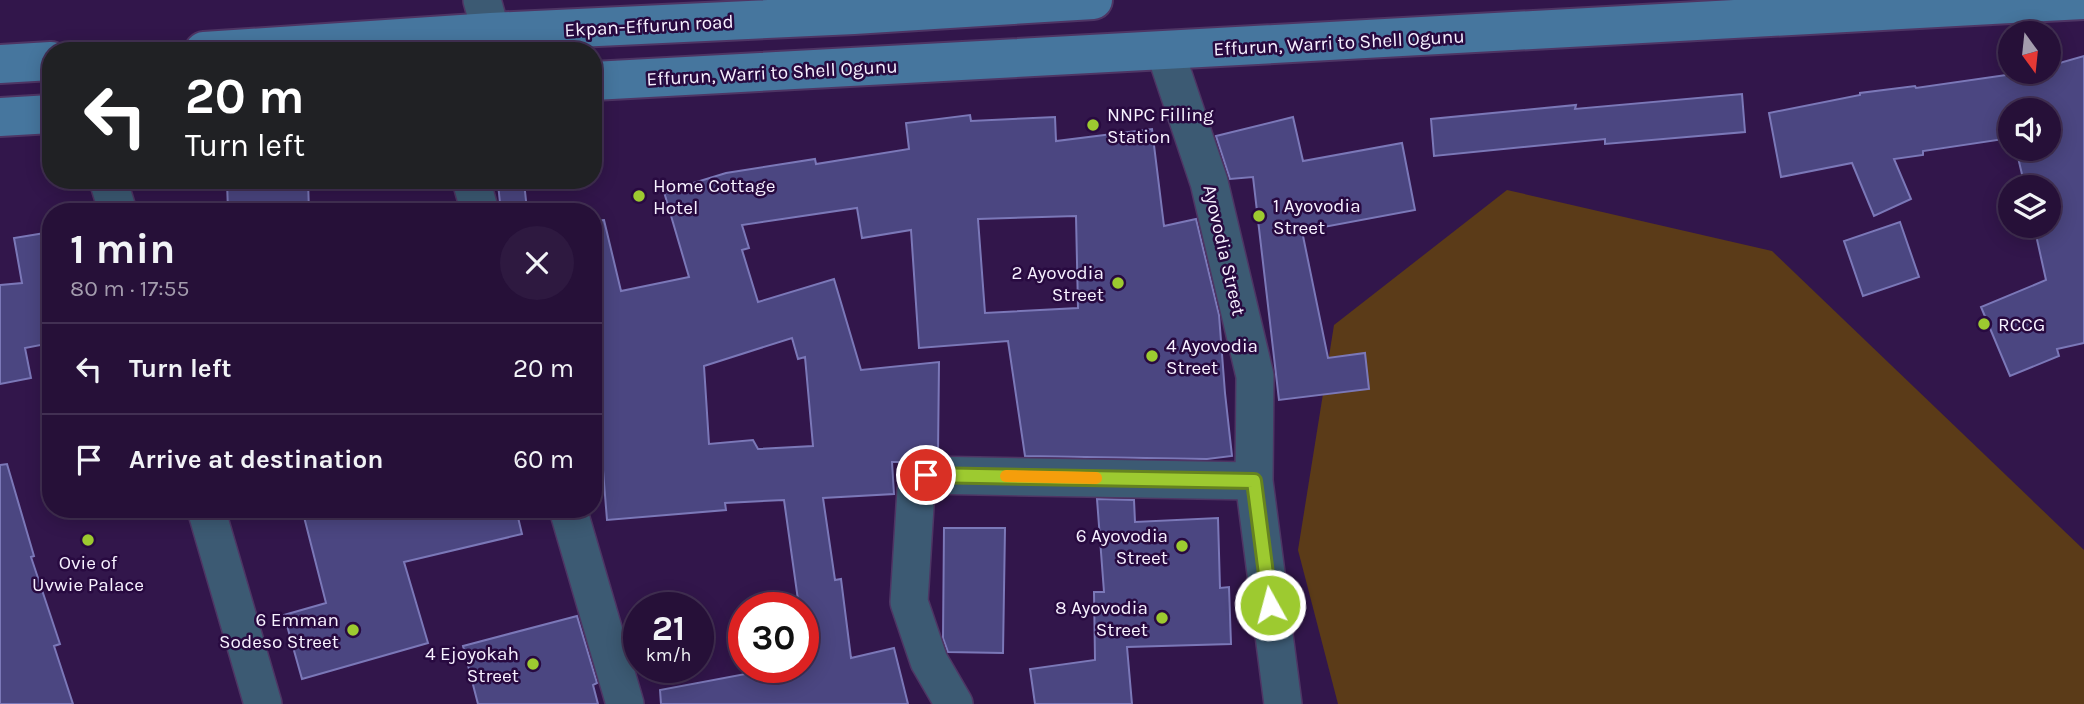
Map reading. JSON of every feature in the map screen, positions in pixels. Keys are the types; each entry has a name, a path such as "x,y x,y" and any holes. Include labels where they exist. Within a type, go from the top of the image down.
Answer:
{"main road":[{"name":"Ekpan-Effurun road","path":"277,42 486,16 1093,0"},
{"name":"Effurun, Warri to Shell Ogunu","path":"602,81 2084,0"},
{"path":"0,64 42,62"},
{"path":"0,117 42,115"}],"street":[{"name":"Ayovodia Street","path":"1165,51 1209,182 1255,376 1254,481 1283,704"},
{"path":"954,704 929,661 909,602 916,490 926,475 1254,481"},
{"path":"209,518 263,704"},
{"path":"571,518 625,704"}],"shaded area":[{"path":"1507,190 1772,251 2084,550 2084,704 1338,704 1298,550 1334,325"}],"building":[{"path":"2084,56 2084,343 2057,349 2059,356 2010,376 1981,307 2046,280 2037,238 2061,238 2061,175 2022,175 2019,161 2061,161 2061,98 1998,98 1998,140 1923,151 1923,155 1894,159 1911,199 1874,216 1852,163 1781,177 1769,113 1860,93 1998,76 1998,84 2062,84 2062,62"},
{"path":"1742,94 1745,132 1605,144 1605,139 1434,156 1431,119 1576,105 1575,109"},
{"path":"970,115 971,121 1055,117 1056,141 1152,129 1164,226 1196,219 1219,315 1232,456 1207,459 1025,456 1008,341 919,348 911,230 862,238 857,208 742,225 749,248 742,250 758,302 834,279 861,370 939,362 938,454 917,456 910,462 892,462 894,494 823,498 835,580 841,579 851,658 894,648 908,704 661,704 660,690 697,683 714,683 714,680 728,677 728,683 819,683 819,592 797,592 784,500 725,503 726,510 607,520 602,458 602,220 621,291 689,277 664,192 726,173 815,159 816,164 909,149 906,123","holes":["1076,216 1078,308 985,313 978,219","792,338 798,359 805,357 813,446 758,449 753,440 709,444 704,366"]},
{"path":"1293,117 1303,161 1402,143 1415,210 1302,231 1328,358 1365,353 1369,389 1279,400 1253,177 1230,179 1216,136"},
{"path":"227,189 308,189 309,203 228,203"},
{"path":"499,189 525,189 526,203 500,203"},
{"path":"1900,222 1919,277 1863,296 1844,241"},
{"path":"42,233 42,345 25,348 31,378 0,384 0,285 22,283 14,238"},
{"path":"7,464 34,556 31,557 60,644 54,646 73,704 0,704 0,465"},
{"path":"1097,499 1134,500 1135,522 1218,518 1220,588 1229,587 1231,644 1127,647 1132,704 1035,704 1030,669 1095,660 1094,592 1104,592"},
{"path":"304,518 518,518 522,534 404,562 428,643 302,679 284,615 326,603"},
{"path":"944,528 1005,528 1003,653 948,652 943,638"},
{"name":"4 Ejoyokah Street","path":"577,616 597,683 593,685 598,704 478,704 463,646"}],"slow traffic":[{"path":"1006,476 1096,478"}],"place":[{"name":"NNPC Filling Station","path":"1093,125"},
{"name":"Home Cottage Hotel","path":"639,196"},
{"name":"1 Ayovodia Street","path":"1259,216"},
{"name":"2 Ayovodia Street","path":"1118,283"},
{"name":"RCCG","path":"1984,324"},
{"name":"4 Ayovodia Street","path":"1152,356"},
{"name":"Ovie of Uvwie Palace","path":"88,540"},
{"name":"6 Ayovodia Street","path":"1182,546"},
{"name":"8 Ayovodia Street","path":"1162,618"},
{"name":"6 Emman Sodeso Street","path":"353,630"},
{"name":"4 Ejoyokah Street","path":"533,664"}],"route":[{"path":"926,475 1254,481 1270,605"}]}
